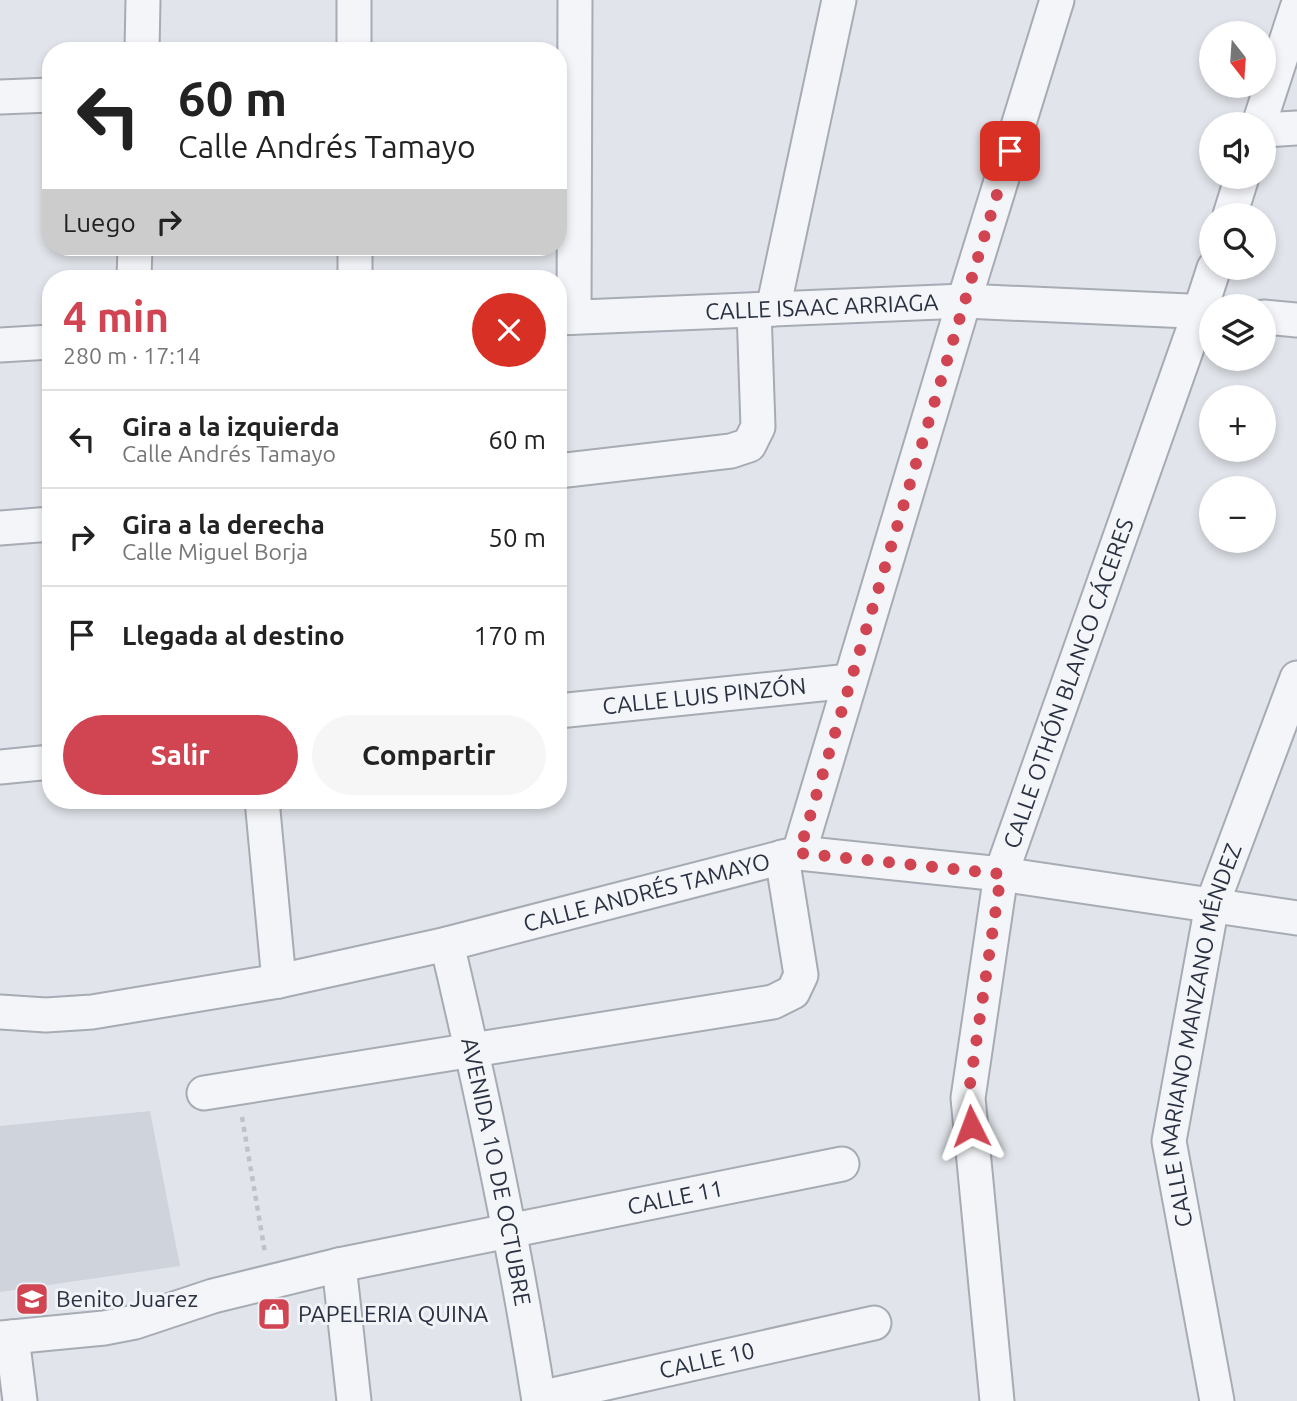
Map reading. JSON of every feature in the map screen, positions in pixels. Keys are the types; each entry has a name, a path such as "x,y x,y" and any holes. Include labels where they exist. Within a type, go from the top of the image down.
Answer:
{"street":[{"path":"142,42 143,0"},
{"path":"354,0 354,42"},
{"path":"567,73 575,0"},
{"path":"567,470 731,451 750,445 758,428 763,310 839,0"},
{"path":"204,1093 773,1002 793,992 801,975 790,855 850,681 1057,0"},
{"path":"1263,112 1297,8"},
{"path":"0,97 42,95"},
{"path":"1276,129 1297,128"},
{"name":"CALLE ISAAC ARRIAGA","path":"567,318 964,301 1199,312"},
{"path":"1276,318 1297,320"},
{"name":"CALLE OTHÓN BLANCO CÁCERES","path":"997,1401 968,1098 1001,874 1199,329"},
{"path":"0,345 42,343"},
{"path":"0,528 42,525"},
{"name":"CALLE MARIANO MANZANO MÉNDEZ","path":"1217,1401 1169,1141 1212,905 1297,678"},
{"name":"CALLE LUIS PINZÓN","path":"567,710 850,681"},
{"path":"0,767 42,763"},
{"path":"263,809 279,981"},
{"name":"CALLE ANDRÉS TAMAYO","path":"0,1012 46,1015 92,1012 279,981 447,944 790,855 1001,874 1297,918"},
{"name":"AVENIDA 1O DE OCTUBRE","path":"447,944 510,1231 539,1399"},
{"name":"CALLE 11","path":"6,1337 104,1328 135,1322 213,1296 339,1265 842,1164"},
{"path":"339,1265 354,1401"},
{"name":"CALLE 10","path":"539,1399 874,1323"},
{"path":"6,1337 20,1401"}],"path":[{"path":"238,1088 270,1282"}],"shaded area":[{"path":"150,1111 180,1266 0,1292 0,1126"}],"place":[{"name":"Benito Juarez","path":"32,1299"},
{"name":"PAPELERIA QUINA","path":"274,1314"}],"route":[{"path":"971,1126 968,1098 1001,874 799,853 1010,151"}]}
